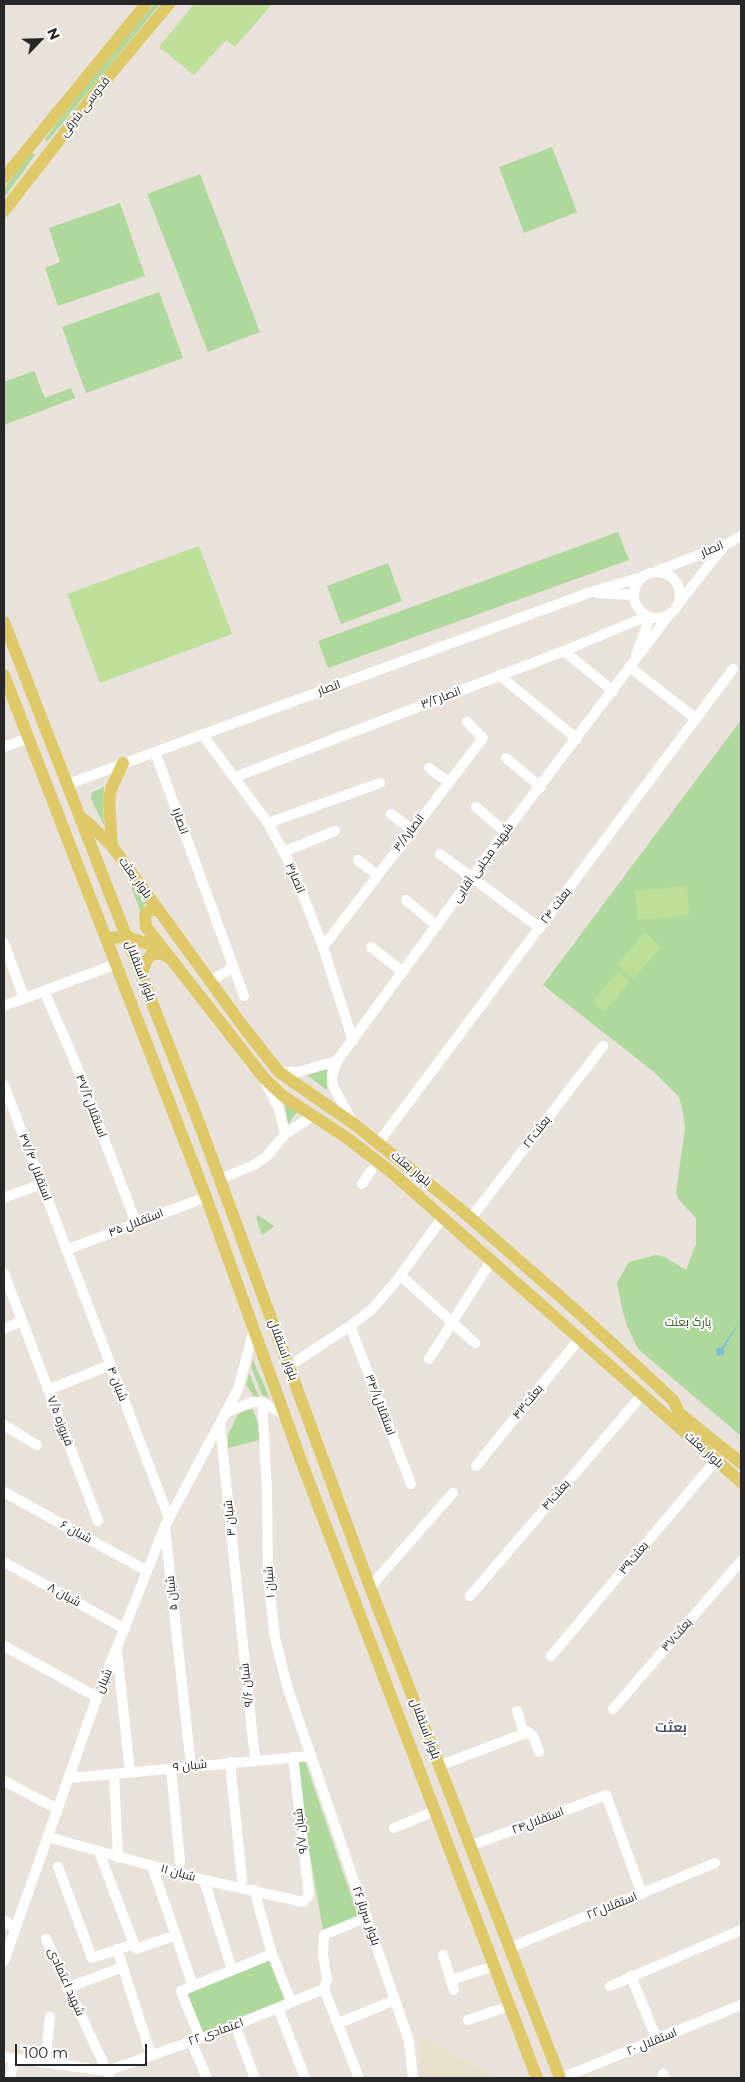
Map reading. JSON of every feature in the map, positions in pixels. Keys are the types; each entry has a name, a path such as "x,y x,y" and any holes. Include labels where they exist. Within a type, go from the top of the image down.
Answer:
{"main road":[{"name":"قدوسی شرقی","path":"4,178 146,4"},
{"name":"قدوسی شرقی","path":"4,211 108,77 169,4"},
{"path":"29,146 44,160"},
{"name":"بلوار استقلال","path":"4,622 142,974 220,1179 370,1587 561,2078"},
{"name":"بلوار استقلال","path":"4,675 232,1265 333,1547 537,2078"},
{"path":"112,846 110,795 116,775 123,764"},
{"name":"بلوار بعثت","path":"81,817 112,846 279,1072 354,1124 471,1218 580,1314 672,1400 679,1413 741,1464"},
{"name":"بلوار بعثت","path":"158,910 150,910 145,915 146,927 264,1078 284,1096 390,1172 741,1482"},
{"path":"107,938 127,937 161,948"},
{"path":"142,974 146,961 152,954 162,954 173,960"},
{"path":"232,1265 249,1258"},
{"path":"333,1547 354,1542"},
{"path":"463,1885 482,1878"}],"street":[{"name":"انصار","path":"655,571 725,545 741,536"},
{"path":"679,604 680,588 670,575 655,571 642,577 637,582 634,595 639,610 648,616 663,618 669,615 679,604 725,545"},
{"name":"انصار","path":"68,784 591,592 642,577"},
{"name":"انصار","path":"591,592 634,595"},
{"name":"شهید مجتبی آقایی","path":"337,1061 505,832 631,668 669,615"},
{"name":"انصار۳/۲","path":"235,777 564,651 648,616"},
{"name":"شهید مجتبی آقایی","path":"631,668 648,616"},
{"path":"564,651 613,691"},
{"path":"631,668 696,719"},
{"name":"بعثت ۲۴","path":"378,1143 734,668"},
{"path":"499,675 577,739"},
{"name":"انصار۳/۸","path":"323,947 411,829 483,738 467,722"},
{"name":"انصار۳","path":"202,734 268,823 294,872 323,947 352,1040"},
{"path":"4,747 29,738"},
{"name":"انصار۱","path":"155,752 244,996"},
{"path":"506,758 540,787"},
{"path":"429,768 447,782"},
{"path":"268,823 380,783"},
{"path":"476,807 505,832"},
{"path":"391,814 411,829"},
{"path":"283,852 335,832"},
{"path":"440,854 540,928"},
{"path":"358,860 377,874"},
{"path":"406,900 437,926"},
{"path":"4,943 24,998"},
{"path":"371,947 403,972"},
{"path":"4,1006 116,964"},
{"path":"210,981 234,967"},
{"name":"استقلال۴۷/۲","path":"44,990 73,1057 136,1223"},
{"name":"بعثت۲۲","path":"471,1218 603,1046"},
{"path":"279,1072 298,1072 337,1061"},
{"path":"337,1061 332,1075 332,1084 354,1124"},
{"path":"264,1078 279,1109 285,1134"},
{"name":"۴۷/۴ استقلال","path":"4,1085 66,1250"},
{"path":"220,1179 254,1166 267,1156 285,1134 314,1116"},
{"path":"362,1184 371,1171"},
{"path":"4,1198 41,1184"},
{"name":"۴۵ استقلال","path":"66,1250 206,1197"},
{"path":"289,1366 371,1310 397,1280 442,1218"},
{"name":"۴ شبان","path":"66,1250 167,1522"},
{"path":"429,1359 491,1261"},
{"name":"۷/۵ فیروزه","path":"4,1273 98,1521"},
{"path":"397,1280 452,1323 475,1344"},
{"path":"4,1329 21,1321"},
{"name":"استقلال۳۴/۱","path":"350,1326 410,1484"},
{"name":"شبان","path":"4,1960 70,1778 97,1697 167,1522 227,1412 242,1375 254,1328"},
{"name":"بعثت۴۳","path":"476,1466 580,1338"},
{"path":"48,1390 110,1365"},
{"name":"بعثت۴۱","path":"470,1596 642,1395"},
{"path":"227,1412 252,1402 262,1402 286,1416"},
{"name":"۱ شبان","path":"262,1402 268,1490 268,1577 275,1638 287,1686 311,1756"},
{"path":"4,1425 37,1445"},
{"name":"۳ شبان","path":"220,1425 239,1611"},
{"name":"بعثت۳۹","path":"551,1656 716,1460"},
{"name":"۶ شبان","path":"4,1492 147,1572"},
{"path":"370,1587 453,1493"},
{"name":"۵ شبان","path":"167,1522 191,1766"},
{"name":"بعثت۳۷","path":"613,1709 741,1561"},
{"name":"۸ شبان","path":"4,1562 125,1629"},
{"name":"۹/۶ شبان","path":"239,1611 255,1759"},
{"path":"4,1646 97,1697"},
{"path":"117,1650 130,1772"},
{"path":"517,1711 524,1734"},
{"path":"439,1766 528,1732 533,1736 539,1752"},
{"name":"۹ شبان","path":"70,1778 255,1759 311,1756"},
{"name":"۲۶ بلوار سرباز","path":"311,1756 409,2041 413,2078"},
{"name":"۹/۷ شبان","path":"293,1757 309,1895 303,1902"},
{"path":"230,1762 242,1880"},
{"path":"171,1768 180,1862"},
{"path":"114,1774 118,1858"},
{"path":"4,1781 58,1809"},
{"name":"استقلال۲۴","path":"470,1846 606,1795 642,1894"},
{"path":"394,1828 435,1812"},
{"name":"۱۱ شبان","path":"55,1839 118,1858 204,1880 303,1902"},
{"path":"100,1852 136,1949 176,1936"},
{"name":"استقلال۲۲","path":"509,1948 715,1863"},
{"path":"152,1866 194,1986"},
{"path":"58,1867 92,1958 134,1944"},
{"path":"204,1880 232,1970"},
{"path":"254,1890 272,1954 291,2002"},
{"path":"359,2078 324,1989 327,1979 323,1955 324,1935 366,1917"},
{"path":"4,1920 15,1929"},
{"path":"610,1986 741,1930"},
{"name":"شهید اعتمادی","path":"46,1939 67,1988 109,2075"},
{"path":"117,1949 151,2055"},
{"path":"206,2078 182,1991 272,1954"},
{"path":"443,1955 453,1985 494,1966"},
{"path":"67,1988 123,1967"},
{"path":"631,1976 657,2040"},
{"name":"۲۲ اعتمادی","path":"109,2075 151,2055 235,2025 324,1989"},
{"path":"339,2024 395,2000"},
{"name":"۲۰ استقلال","path":"561,2078 741,2004"},
{"path":"468,2020 509,2006"},
{"path":"278,2008 305,2078"},
{"path":"45,2063 50,2017"},
{"path":"235,2025 255,2078"},
{"path":"10,2078 9,2058 71,2067 109,2075"},
{"path":"69,2078 71,2067"}],"shaded area":[{"path":"420,2036 497,2077 498,2078 421,2078"}],"green space":[{"path":"154,4 160,4 47,142 45,139 85,86"},
{"path":"194,4 272,4 235,47 226,40 194,75 159,47"},
{"path":"552,147 577,212 524,233 499,167"},
{"path":"31,152 35,155 4,198 4,189"},
{"path":"200,174 260,332 208,352 147,194"},
{"path":"120,203 145,276 58,306 45,268 60,262 49,228"},
{"path":"159,292 183,358 86,393 62,327"},
{"path":"34,371 45,398 71,388 75,398 4,425 4,382"},
{"path":"618,532 629,560 328,668 318,641"},
{"path":"199,546 232,634 100,683 67,594"},
{"path":"388,563 402,601 341,624 327,586"},
{"name":"پارک بعثت","path":"741,720 741,1436 638,1349 627,1326 617,1283 629,1262 656,1255 665,1257 686,1270 696,1244 696,1218 679,1200 676,1193 685,1128 679,1097 654,1072 543,985"},
{"path":"104,787 104,825 91,799 92,792"},
{"path":"120,858 152,899 144,905 143,918"},
{"path":"687,886 689,915 638,920 635,891"},
{"path":"645,932 661,947 633,979 617,965"},
{"path":"618,972 630,982 604,1012 592,1002"},
{"path":"327,1069 327,1090 307,1075"},
{"path":"284,1101 298,1111 288,1124"},
{"path":"258,1215 274,1226 262,1235 256,1218"},
{"path":"253,1360 269,1398 262,1395 251,1367"},
{"path":"249,1373 259,1397 254,1396 246,1385"},
{"path":"248,1409 253,1410 259,1426 260,1440 228,1448 228,1435 238,1414"},
{"path":"305,1761 358,1916 323,1930 308,1844 299,1762"},
{"path":"271,1957 288,2000 203,2034 186,1991"}],"water":[{"path":"741,1319 724,1348 724,1354 717,1356 716,1349 722,1347"}],"district":[{"name":"بعثت","path":"671,1728"}]}
